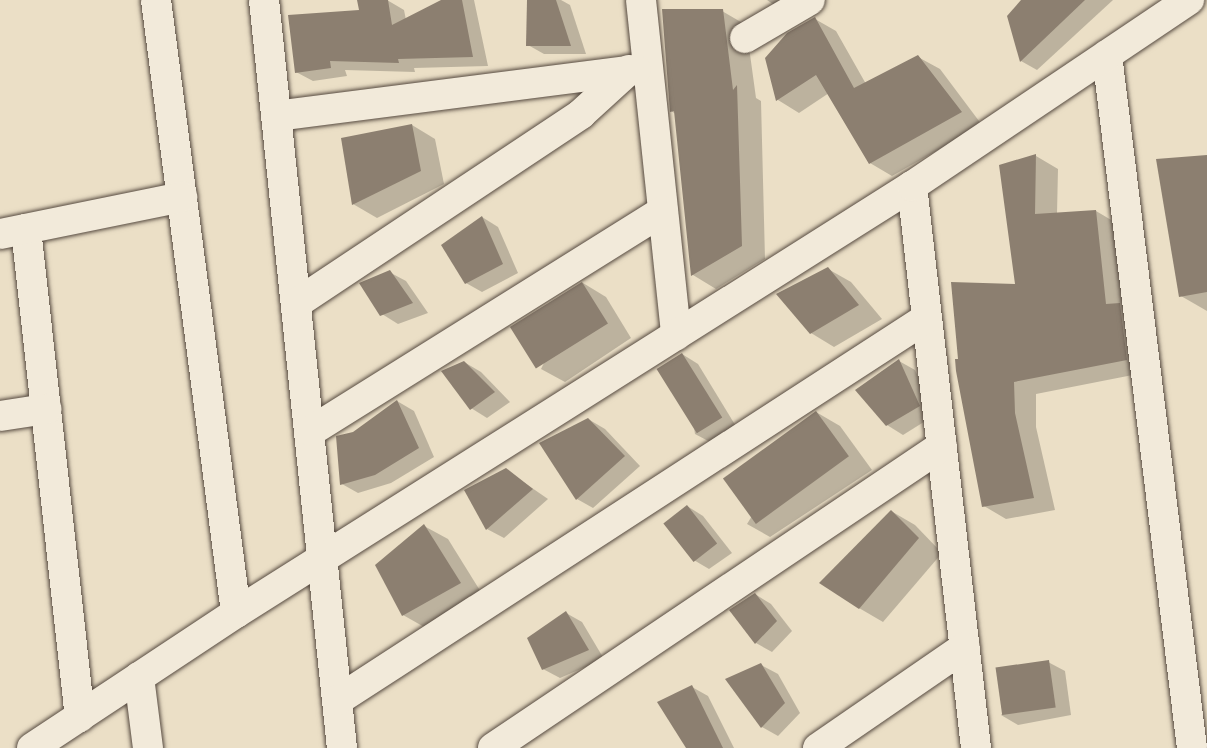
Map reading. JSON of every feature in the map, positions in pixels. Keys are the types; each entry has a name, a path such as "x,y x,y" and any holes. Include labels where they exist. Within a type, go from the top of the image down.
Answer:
{"street":[{"path":"156,0 236,613"},
{"path":"264,0 325,557 342,748"},
{"path":"641,0 639,69 663,211 676,335"},
{"path":"745,38 810,0"},
{"path":"32,748 236,613 912,186 1190,0"},
{"path":"1107,55 1192,748"},
{"path":"276,116 639,69"},
{"path":"297,303 581,114 639,69"},
{"path":"912,186 976,748"},
{"path":"80,717 46,409 13,231 182,197"},
{"path":"311,430 663,211"},
{"path":"338,700 927,318"},
{"path":"0,416 46,409"},
{"path":"493,748 942,446"},
{"path":"818,748 965,647"},
{"path":"139,677 148,748"}],"building":[{"path":"357,0 388,0 392,25 441,0 462,0 473,57 398,59 399,63 330,61 331,68 295,73 288,15 359,10"},
{"path":"527,0 556,0 571,46 526,46"},
{"path":"1021,0 1085,0 1020,62 1007,16"},
{"path":"662,9 723,9 733,90 737,85 742,246 691,276 674,111 670,112"},
{"path":"815,17 854,88 918,55 962,112 869,164 816,75 776,101 765,58 787,33"},
{"path":"412,124 421,171 352,205 341,138"},
{"path":"1036,154 1035,214 1096,210 1106,304 1120,303 1127,360 1014,382 1015,413 1034,498 982,507 956,371 955,359 958,359 951,282 1015,284 999,165"},
{"path":"1207,155 1207,292 1179,297 1156,159"},
{"path":"482,216 503,264 465,284 441,245"},
{"path":"828,267 859,305 810,334 776,294"},
{"path":"390,270 413,303 380,316 359,283"},
{"path":"582,282 608,324 536,369 510,327"},
{"path":"682,353 722,417 697,433 657,369"},
{"path":"899,359 920,406 886,426 855,390"},
{"path":"464,361 495,392 470,410 441,371"},
{"path":"397,400 419,448 375,475 340,485 336,436 353,432"},
{"path":"816,411 849,456 756,524 723,479"},
{"path":"588,418 625,456 576,500 539,443"},
{"path":"506,468 533,489 486,530 464,490"},
{"path":"687,505 717,544 694,562 663,523"},
{"path":"891,510 919,538 859,609 819,583"},
{"path":"424,524 461,583 402,616 375,565"},
{"path":"755,593 777,621 755,644 729,610"},
{"path":"566,611 589,650 542,670 527,638"},
{"path":"1049,660 1056,708 1002,715 996,668"},
{"path":"761,663 785,703 761,728 725,679"},
{"path":"692,685 723,748 686,748 657,702"}]}
